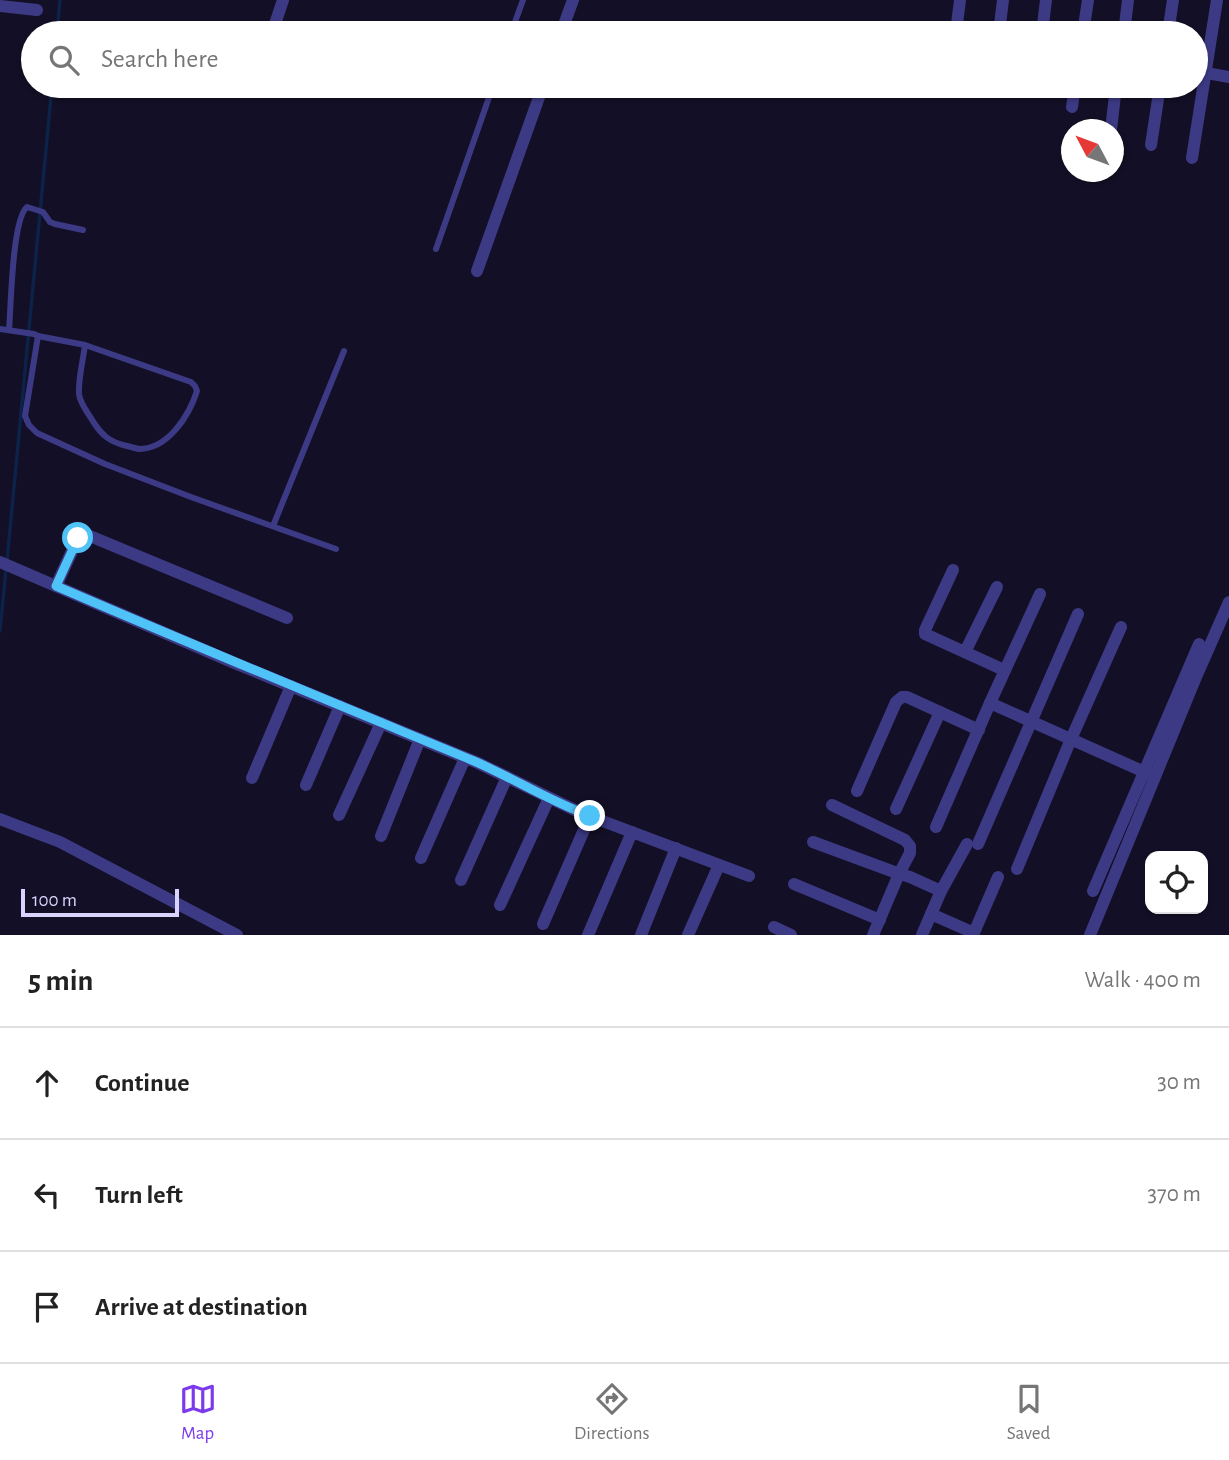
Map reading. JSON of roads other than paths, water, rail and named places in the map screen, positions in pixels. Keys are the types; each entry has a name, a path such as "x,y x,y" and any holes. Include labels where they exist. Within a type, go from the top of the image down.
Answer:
{"street":[{"path":"276,21 283,0"},
{"path":"565,21 573,0"},
{"path":"957,21 960,0"},
{"path":"1000,21 1003,0"},
{"path":"1043,21 1046,0"},
{"path":"1085,21 1088,0"},
{"path":"1125,21 1128,0"},
{"path":"1170,21 1173,0"},
{"path":"1208,40 1217,0"},
{"path":"0,6 37,10"},
{"path":"1208,73 1229,77"},
{"path":"477,271 539,98"},
{"path":"1072,107 1073,98"},
{"path":"1112,119 1115,98"},
{"path":"1151,145 1158,98"},
{"path":"1192,158 1198,98"},
{"path":"56,586 78,538 85,534 287,618"},
{"path":"3,563 466,758 590,816 749,876"},
{"path":"953,570 925,634 1004,670"},
{"path":"965,652 998,587"},
{"path":"936,827 1040,594"},
{"path":"1093,891 1191,689 1229,601"},
{"path":"922,935 942,891 972,844 1031,721 1078,614"},
{"path":"1017,869 1121,627"},
{"path":"1090,935 1199,644"},
{"path":"252,778 290,686"},
{"path":"857,792 896,702 901,697 907,697 979,730"},
{"path":"990,703 1149,774"},
{"path":"306,785 340,706"},
{"path":"896,808 940,712"},
{"path":"340,815 381,723"},
{"path":"382,835 420,739"},
{"path":"421,858 466,758"},
{"path":"461,880 507,777"},
{"path":"500,905 549,798"},
{"path":"832,805 905,839 910,846 910,853 873,935"},
{"path":"543,924 590,816"},
{"path":"0,819 60,842 237,935"},
{"path":"588,935 632,832"},
{"path":"813,842 942,891"},
{"path":"641,935 676,848"},
{"path":"688,935 719,865"},
{"path":"931,914 974,934 998,877"},
{"path":"794,884 880,919"},
{"path":"774,928 791,935"}],"lane":[{"path":"516,21 523,0"},
{"path":"436,249 489,98"},
{"path":"12,331 17,234 23,211 27,207 40,210 55,224 83,230"},
{"path":"0,329 85,345 191,382 197,391 177,429 150,447 137,449 116,443 100,432 79,394 85,345"},
{"path":"36,335 25,416 37,433 105,464 336,549"},
{"path":"273,526 344,351"}],"waterway":[{"path":"58,21 60,0"},
{"path":"7,561 51,98"},
{"path":"0,631 6,569"}]}
